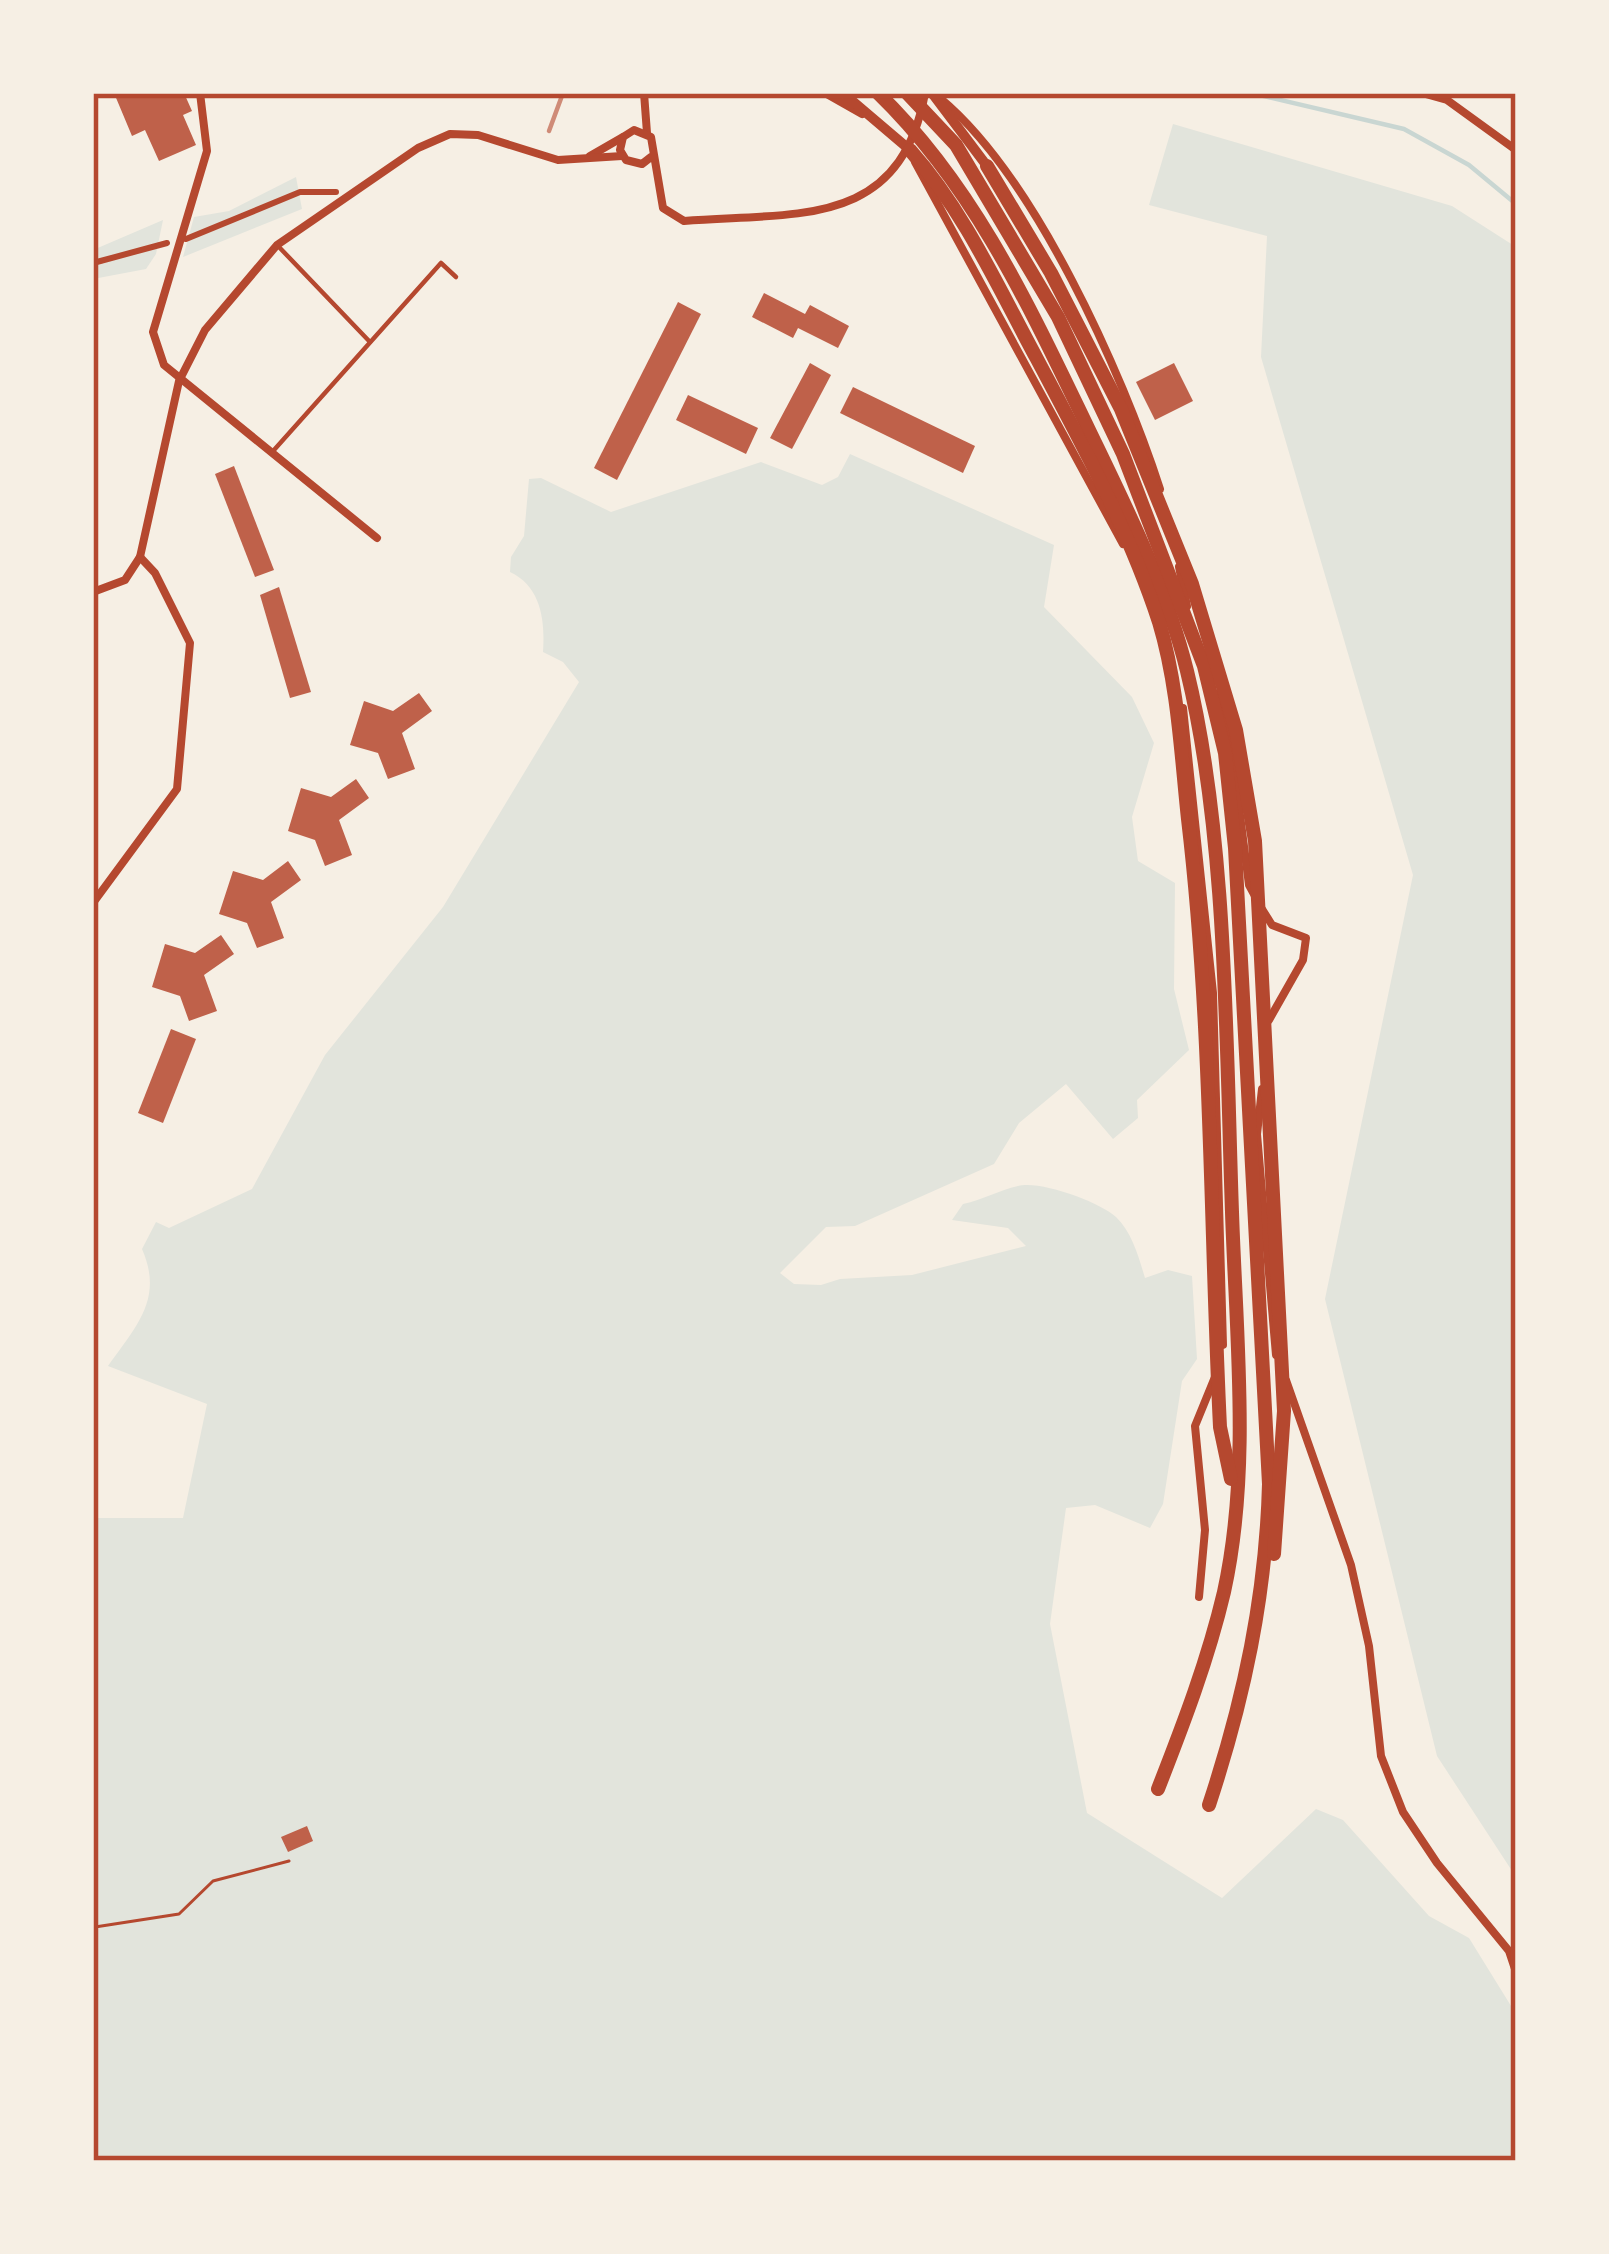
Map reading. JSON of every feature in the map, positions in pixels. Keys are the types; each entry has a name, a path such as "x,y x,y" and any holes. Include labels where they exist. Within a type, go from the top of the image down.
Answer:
{"highway":[{"path":"878,93 947,169 1013,278 1143,542 1180,648 1199,736 1210,826 1234,1268 1236,1502 1219,1609 1158,1790"},
{"path":"908,93 956,145 1058,317 1174,577 1226,753 1268,1420 1262,1600"},
{"path":"910,150 966,226 1075,432 1130,544 1160,626 1173,691 1212,1101 1220,1427 1236,1502"},
{"path":"988,166 1051,273 1121,409 1192,584 1236,730 1255,841 1284,1411 1281,1505 1236,1720 1209,1805"}],"main road":[{"path":"843,93 910,150"},
{"path":"931,93 988,166"}],"street":[{"path":"200,93 207,151 153,332 164,364 178,381 274,450 377,538"},
{"path":"644,93 663,208 684,221 834,208 866,195 897,170 910,150 931,93 967,120 1039,226 1133,406 1168,513 1187,608 1229,730 1249,885 1272,925 1306,938 1303,960 1269,1017 1258,1134 1273,1347 1351,1564 1369,1646 1382,1756 1403,1812 1437,1863 1509,1951 1516,1972"},
{"path":"825,93 869,117"},
{"path":"1421,93 1448,100 1516,150"},
{"path":"590,157 634,130 647,133"},
{"path":"93,592 125,580 140,557 178,381 205,331 277,245 418,148 450,134 478,135 558,160 622,156 636,164 651,157"},
{"path":"622,156 623,137"},
{"path":"910,150 924,185 1165,617 1189,740 1221,1137 1223,1357 1195,1426 1204,1530 1199,1597"},
{"path":"186,239 300,193 336,192"},
{"path":"93,263 167,243"},
{"path":"93,903 177,789 190,643 155,573 140,557"},
{"path":"1165,617 1187,608"},
{"path":"1221,1137 1258,1134"}],"lane":[{"path":"277,245 370,342"},
{"path":"274,450 441,262 457,277"}],"path":[{"path":"95,1927 179,1914 213,1881 289,1861"}],"shaded area":[{"path":"1173,124 1452,206 1516,247 1516,1877 1437,1756 1325,1299 1413,875 1261,357 1267,236 1149,205"},
{"path":"296,177 302,209 183,257 194,217 229,211"},
{"path":"163,220 156,254 146,269 93,279 93,250"},
{"path":"850,454 1054,545 1044,607 1132,697 1154,743 1132,817 1138,861 1175,883 1174,989 1189,1050 1137,1100 1138,1118 1113,1139 1066,1084 1019,1123 994,1164 855,1226 826,1227 780,1273 794,1284 821,1285 840,1279 912,1275 1026,1246 1008,1228 952,1220 963,1204 1028,1185 1069,1194 1116,1217 1131,1238 1145,1278 1168,1270 1192,1276 1197,1359 1182,1381 1163,1504 1150,1528 1095,1505 1066,1508 1050,1624 1087,1813 1222,1898 1316,1809 1343,1820 1429,1916 1469,1938 1516,2014 1516,2161 93,2161 93,1518 183,1518 207,1404 108,1366 144,1311 150,1283 142,1249 156,1222 169,1228 252,1189 325,1055 443,907 579,682 563,662 543,652 542,617 535,596 510,572 511,557 524,536 529,479 541,478 611,512 761,462 822,485 838,477"}],"building":[{"path":"114,93 184,93 192,111 183,115 196,145 159,161 145,130 132,136"},
{"path":"764,293 805,314 810,305 849,326 838,348 798,328 793,338 752,317"},
{"path":"678,302 701,314 617,480 594,468"},
{"path":"810,363 831,375 792,449 770,438"},
{"path":"1174,363 1193,401 1155,420 1136,382"},
{"path":"853,387 975,446 963,473 840,413"},
{"path":"688,395 758,428 746,454 676,420"},
{"path":"234,466 274,570 255,577 215,474"},
{"path":"279,587 311,692 290,698 260,595"},
{"path":"419,693 432,711 402,733 415,769 388,779 378,753 350,745 364,701 393,711"},
{"path":"356,779 369,798 339,820 352,855 325,866 315,840 288,831 301,788 331,797"},
{"path":"288,861 301,880 271,902 284,938 257,948 247,923 219,914 233,871 263,880"},
{"path":"221,935 234,954 204,975 217,1011 189,1021 180,996 152,987 165,944 195,953"},
{"path":"171,1029 196,1039 163,1123 138,1113"},
{"path":"307,1826 313,1841 288,1852 281,1837"}],"waterway":[{"path":"1251,93 1404,129 1469,165 1516,204"}],"railway":[{"path":"549,131 563,93"}]}
